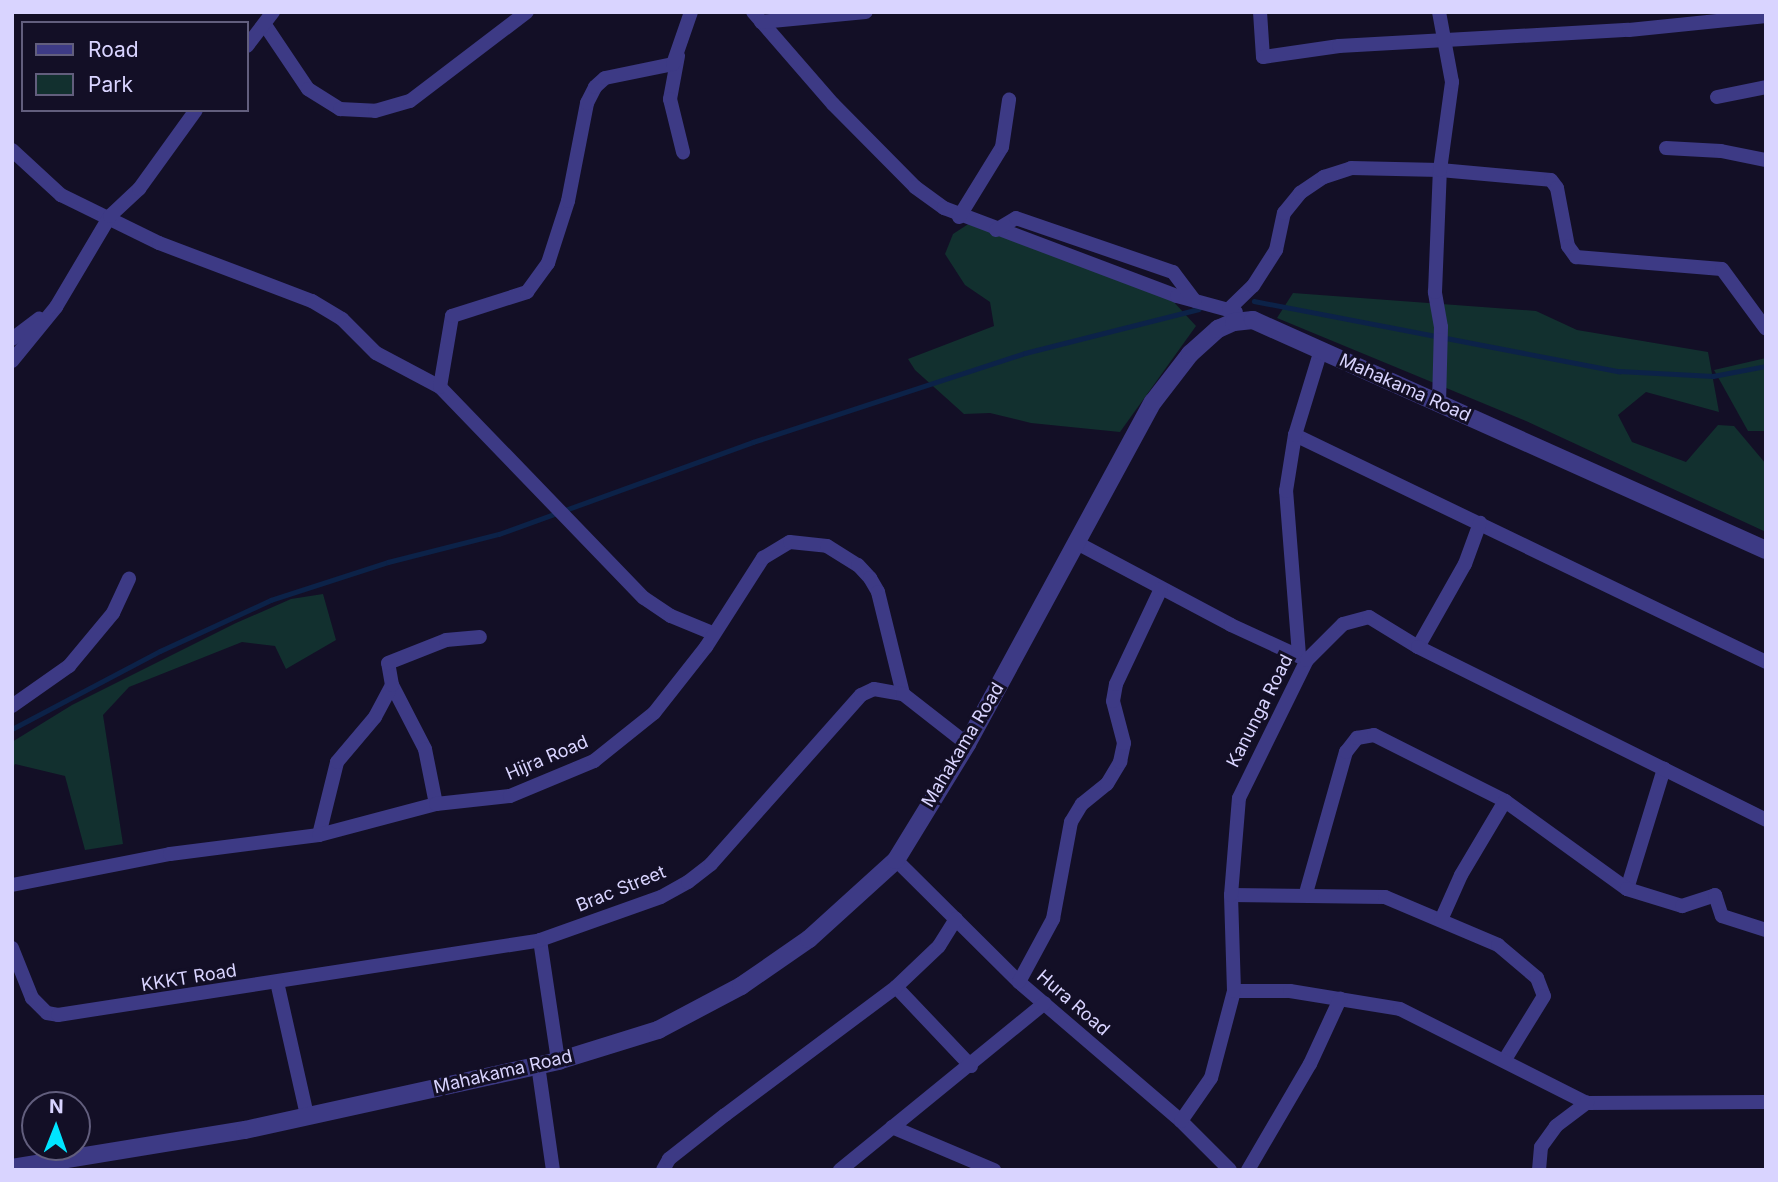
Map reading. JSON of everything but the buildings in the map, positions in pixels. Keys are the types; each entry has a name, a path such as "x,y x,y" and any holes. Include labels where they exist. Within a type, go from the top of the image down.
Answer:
{"street":[{"path":"248,45 269,19 308,89 340,109 374,111 410,101 527,12"},
{"path":"440,387 452,316 527,292 548,263 595,87 605,78 673,64 691,12"},
{"path":"757,17 866,12"},
{"path":"1260,12 1263,57 1339,46 1444,42 1766,16"},
{"path":"1438,403 1441,327 1435,292 1440,170 1452,82 1439,12"},
{"path":"757,17 896,169 959,216 1195,301 1229,309 1253,320"},
{"path":"679,48 670,99 683,152"},
{"path":"1717,97 1766,87"},
{"path":"959,216 1002,147 1009,100"},
{"path":"12,361 56,307 110,216 139,189 195,112"},
{"path":"1666,148 1761,156"},
{"path":"12,150 61,195 110,216 159,243 313,301 342,319 376,353 440,387 644,598 671,617 712,633"},
{"path":"1229,309 1253,286 1276,250 1284,213 1300,193 1324,177 1351,168 1440,170 1551,180 1557,188 1568,246 1576,257 1722,269 1766,329"},
{"path":"996,230 1016,218 1173,272 1195,301"},
{"path":"12,340 56,307"},
{"name":"Mahakama Road","path":"12,1168 171,1144 558,1061 658,1030 741,986 809,939 896,860 967,744 1153,402 1174,374 1218,329 1253,320 1766,550"},
{"path":"1303,657 1286,491 1295,435 1321,350"},
{"path":"1295,435 1480,523 1601,586 1766,663"},
{"path":"1418,647 1465,564 1480,523"},
{"name":"Hijra Road","path":"12,885 170,854 319,835 436,804 510,796 594,761 654,713 776,547 801,542 827,546 858,565 878,592 903,694"},
{"path":"1077,543 1161,589 1303,657"},
{"path":"12,706 69,666 113,614 129,578"},
{"path":"1019,982 1053,919 1071,822 1082,804 1107,784 1120,762 1124,743 1113,701 1115,684 1161,589"},
{"name":"Kanunga Road","path":"1181,1121 1211,1078 1234,991 1231,895 1239,798 1303,657 1343,624 1368,617 1418,647 1766,820"},
{"path":"436,804 425,749 392,684 388,663 446,640 480,637"},
{"path":"319,835 337,762 375,717 392,684"},
{"name":"Brac Street","path":"278,982 540,940 662,897 711,864 861,695 883,688 903,694"},
{"path":"903,694 967,744"},
{"path":"1306,893 1341,764 1357,738 1388,738 1505,801 1627,889 1682,906 1715,895 1722,916 1766,930"},
{"path":"1627,889 1664,769"},
{"path":"1441,920 1461,875 1505,801"},
{"name":"Hura Road","path":"896,860 1019,982 1181,1121 1230,1170"},
{"path":"1231,895 1306,893 1385,897 1498,945 1543,988 1542,1003 1504,1061"},
{"path":"663,1170 669,1159 716,1122 896,987 939,946 956,919"},
{"path":"540,940 558,1061"},
{"name":"KKKT Road","path":"12,948 32,998 47,1013 58,1015 278,982"},
{"path":"278,982 307,1115"},
{"path":"896,987 971,1066"},
{"path":"1234,991 1290,991 1400,1009 1587,1103 1766,1102"},
{"path":"1248,1170 1310,1064 1340,999"},
{"path":"841,1170 1045,1003"},
{"path":"538,1065 552,1170"},
{"path":"1539,1170 1541,1147 1548,1136 1587,1103"},
{"path":"892,1127 994,1170"}],"green space":[{"path":"973,221 1159,286 1196,326 1120,432 1031,423 990,413 964,414 915,370 908,359 994,326 990,302 965,285 945,254 953,234"},
{"path":"1293,293 1536,311 1577,330 1708,352 1719,412 1646,392 1618,415 1632,442 1686,462 1718,425 1734,426 1766,464 1766,532 1526,421 1277,318"},
{"path":"1766,358 1766,431 1748,431 1714,370"},
{"path":"323,594 336,640 286,669 275,646 242,642 129,687 103,715 123,844 85,850 65,776 15,764 12,770 12,742 72,705 236,623 291,599"}],"waterway":[{"path":"1254,301 1619,371 1713,376 1766,366"},
{"path":"12,729 160,651 271,600 388,562 499,534 753,442 1025,353 1199,309"}]}
